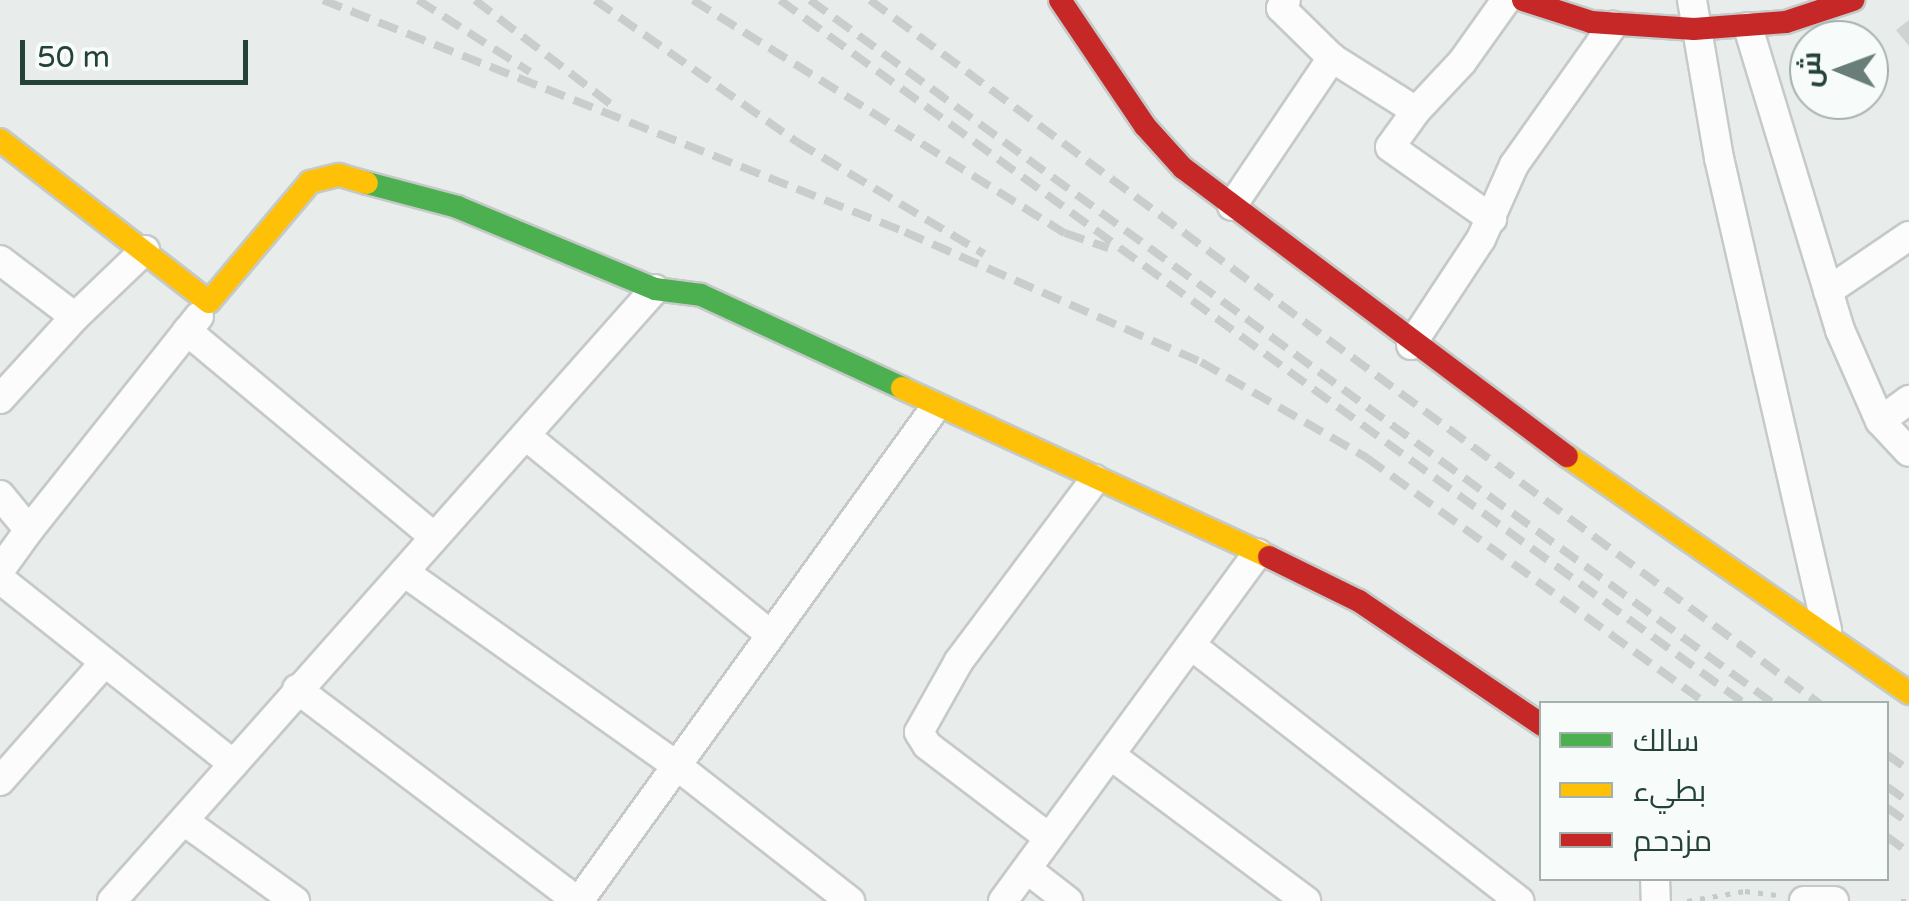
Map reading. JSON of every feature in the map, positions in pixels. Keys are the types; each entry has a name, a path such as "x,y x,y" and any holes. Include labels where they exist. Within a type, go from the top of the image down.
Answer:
{"street":[{"path":"1060,0 1145,126 1182,168 1411,344 1826,630 1909,693"},
{"path":"1492,219 1390,147 1416,110 1462,62 1506,0"},
{"path":"1524,0 1569,18 1694,29 1748,27 1814,16 1853,0"},
{"path":"1692,0 1694,29 1826,630"},
{"path":"1280,3 1332,58 1416,110"},
{"path":"1411,344 1492,219 1514,165 1613,24"},
{"path":"1748,27 1828,291 1880,421 1909,452"},
{"path":"1232,206 1332,58"},
{"path":"0,140 210,302"},
{"path":"0,570 298,195 310,182 340,175 457,207 654,289 700,294 935,408 1359,601 1539,723"},
{"path":"1828,291 1909,236"},
{"path":"0,400 75,316 144,250"},
{"path":"0,260 75,316"},
{"path":"112,901 654,289"},
{"path":"187,331 434,537"},
{"path":"1880,421 1909,400"},
{"path":"298,688 578,901 767,632 935,408"},
{"path":"526,436 767,632"},
{"path":"1048,838 927,745 920,732 959,661 1094,479"},
{"path":"0,494 29,530"},
{"path":"1003,901 1113,757 1258,553"},
{"path":"404,572 676,765 850,901"},
{"path":"0,579 233,764"},
{"path":"1192,646 1518,901"},
{"path":"0,781 103,664"},
{"path":"1113,757 1306,901"},
{"path":"184,821 295,901"},
{"path":"1028,870 1068,901"}],"path":[{"path":"1686,901 1745,891 1815,900"}],"building":[{"path":"1909,20 1909,46 1896,30"}],"railway":[{"path":"323,0 905,232 1201,362 1367,458 1703,701"},
{"path":"418,0 530,72"},
{"path":"475,0 617,109"},
{"path":"595,0 797,142 984,254"},
{"path":"693,0 1065,233 1108,248"},
{"path":"780,0 1741,701"},
{"path":"810,0 1770,701"},
{"path":"870,0 1816,701"},
{"path":"1889,756 1909,770"},
{"path":"1889,788 1909,802"},
{"path":"1889,809 1909,823"},
{"path":"1889,838 1909,853"}],"traffic: fast":[{"path":"367,183 457,207 655,289 701,295 902,388"}],"traffic: slow":[{"path":"0,140 209,302 310,182 339,175 367,183"},
{"path":"902,388 1269,557"},
{"path":"1567,456 1909,693"}],"traffic: jam":[{"path":"1060,0 1145,126 1183,168 1567,456"},
{"path":"1523,0 1591,22 1694,29 1786,22 1853,0"},
{"path":"1269,557 1359,601 1539,723"}]}
